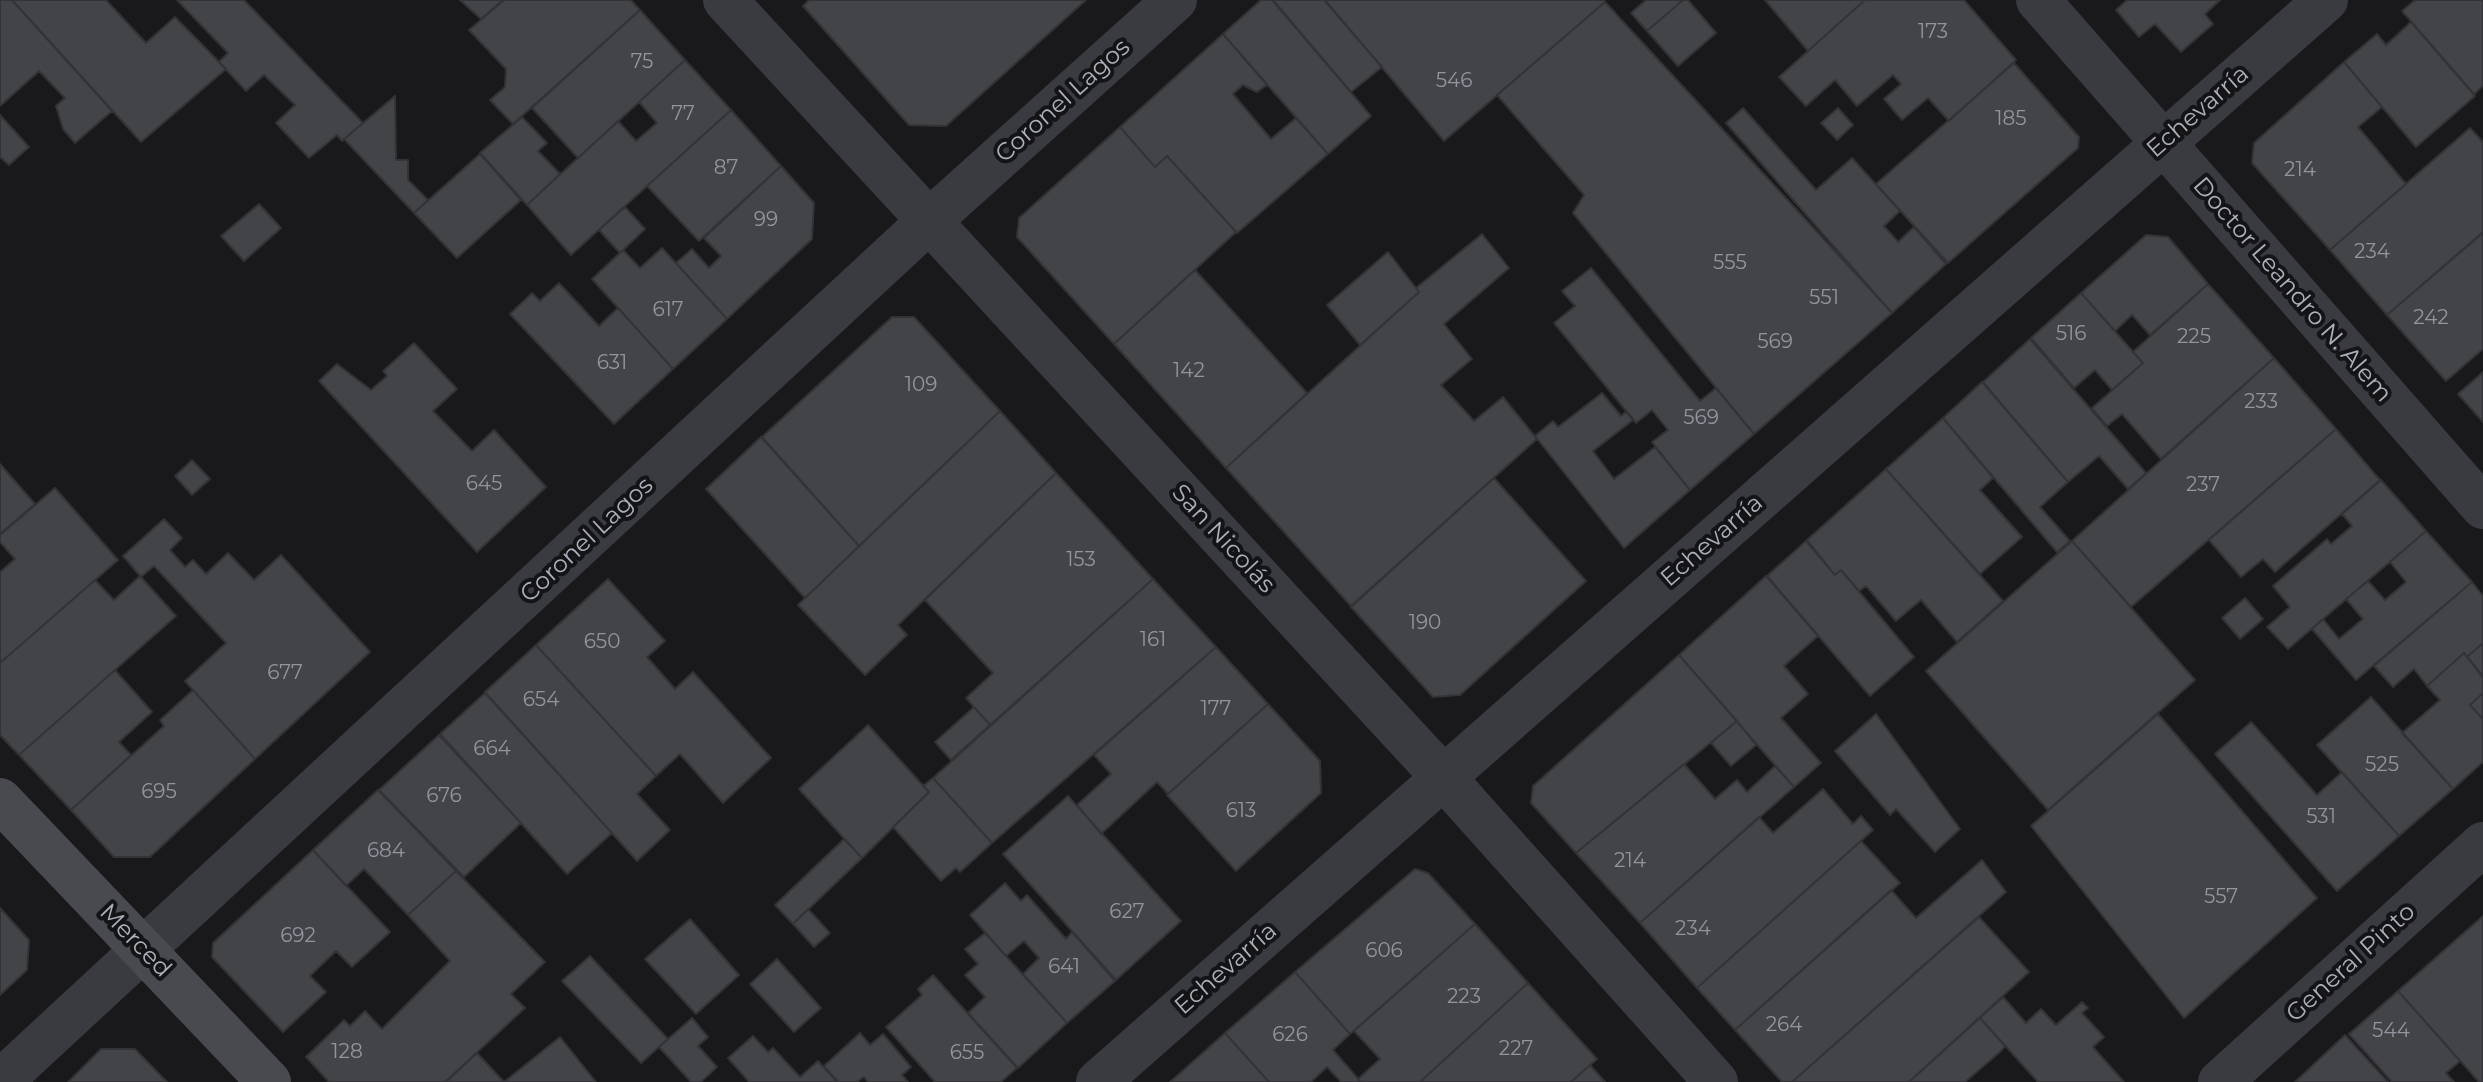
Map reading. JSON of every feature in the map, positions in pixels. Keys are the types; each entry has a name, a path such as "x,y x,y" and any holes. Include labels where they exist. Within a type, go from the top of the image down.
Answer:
{"street":[{"name":"San Nicolás","path":"725,0 1444,778 1716,1082"},
{"name":"Coronel Lagos","path":"0,1082 928,222 1175,0"},
{"name":"Doctor Leandro N. Alem","path":"2038,0 2483,507"},
{"name":"Echevarría","path":"1098,1082 2326,0"},
{"name":"Merced","path":"0,800 269,1082"},
{"name":"General Pinto","path":"2220,1082 2483,844"}],"building":[{"path":"0,0 12,0 112,111 75,143 63,129 56,106 65,98 39,71 0,106"},
{"path":"12,0 106,0 146,43 175,17 226,69 141,142"},
{"path":"177,0 244,0 363,123 342,141 337,135 309,158 276,123 295,105 264,75 246,91 219,62 228,53"},
{"path":"460,0 503,0 481,19"},
{"path":"504,0 631,0 640,10 513,124 490,100 505,87 506,69 469,30"},
{"path":"809,0 1086,0 946,126 909,125 803,6"},
{"path":"1261,0 1272,0 1371,116 1328,154 1223,34"},
{"path":"1273,0 1324,0 1382,67 1351,92"},
{"path":"1325,0 1604,0 1605,2 1444,141"},
{"path":"1646,0 1683,0 1647,31 1631,13"},
{"path":"1683,0 1688,0 1716,33 1678,66 1647,31"},
{"path":"1765,0 1865,0 1808,51"},
{"path":"1865,0 1964,0 2016,60 1949,121 1928,98 1902,120 1884,99 1901,84 1893,75 1857,106 1835,80 1806,106 1779,77"},
{"path":"2127,0 2220,0 2205,14 2213,24 2181,52 2155,24 2139,37 2116,10"},
{"path":"2415,0 2483,0 2483,86 2474,94 2402,11"},
{"path":"1605,2 1892,313 1754,434 1573,213 1584,195 1497,95"},
{"path":"640,10 685,60 578,158 532,108"},
{"path":"2411,22 2475,96 2416,147 2344,62 2377,34 2386,45"},
{"path":"1223,34 1267,85 1257,92 1243,85 1233,94 1271,139 1296,118 1328,154 1237,233 1167,156 1155,167 1120,127"},
{"path":"685,60 731,110 571,255 527,205 618,121 636,141 657,123 639,102"},
{"path":"2344,62 2382,107 2358,127 2406,184 2330,250 2252,163 2254,143"},
{"path":"2014,63 2079,137 2078,148 1948,263 1876,184"},
{"path":"395,96 396,160 408,160 408,180 428,200 414,213 344,139"},
{"path":"1743,108 1816,190 1852,158 1900,211 1884,226 1898,242 1914,227 1946,264 1892,313 1726,123"},
{"path":"1838,108 1853,125 1837,140 1821,123"},
{"path":"731,110 781,166 699,241 647,186"},
{"path":"0,115 29,147 9,165 0,157"},
{"path":"522,117 547,143 538,151 560,174 527,205 480,153"},
{"path":"1120,127 1155,167 1167,156 1236,232 1114,344 1017,237 1019,218"},
{"path":"2470,128 2483,142 2483,232 2387,315 2330,250"},
{"path":"480,154 521,200 457,258 414,213"},
{"path":"781,166 814,203 812,239 727,319 676,263 692,249 709,268 721,256 704,238"},
{"path":"259,204 281,228 244,261 221,236"},
{"path":"625,207 645,229 620,253 599,230"},
{"path":"2483,233 2483,349 2446,381 2387,315"},
{"path":"1482,234 1509,268 1444,324 1472,359 1441,385 1474,421 1503,397 1537,439 1351,606 1226,468 1419,292 1416,288"},
{"path":"2146,235 2168,237 2208,284 2150,335 2132,315 2115,331 2081,293"},
{"path":"662,248 727,319 673,369 592,279 623,250 640,268"},
{"path":"1388,252 1419,292 1360,345 1327,305"},
{"path":"1591,268 1700,401 1716,388 1754,434 1690,490 1652,442 1668,430 1652,410 1636,423 1554,323 1575,306 1562,291"},
{"path":"1195,270 1307,393 1226,468 1114,344"},
{"path":"559,283 599,326 618,308 673,369 614,424 510,314 532,293 540,301"},
{"path":"2208,284 2274,358 2161,459 2122,414 2107,426 2092,408 2143,363 2133,352"},
{"path":"2081,293 2143,363 2112,390 2095,370 2074,388 2031,338"},
{"path":"892,317 914,317 1000,411 859,546 762,437"},
{"path":"2030,339 2146,473 2128,489 2099,456 2068,482 1983,382"},
{"path":"414,343 457,389 433,411 472,451 494,430 546,487 477,552 319,381 337,364 371,390 387,376 383,371"},
{"path":"2274,358 2336,429 2131,607 2072,541"},
{"path":"2483,372 2483,422 2458,394"},
{"path":"1982,382 2068,482 2040,507 2070,541 2057,552 1943,418"},
{"path":"1602,393 1621,416 1626,412 1633,420 1593,451 1614,479 1655,447 1690,490 1624,548 1535,436 1553,421 1558,427"},
{"path":"1000,411 1056,473 898,625 907,635 865,675 798,605"},
{"path":"1943,418 1993,478 1980,490 2022,537 1980,574 1886,469"},
{"path":"2336,429 2380,480 2275,572 2263,559 2241,577 2209,540"},
{"path":"761,437 859,546 805,598 706,489"},
{"path":"192,460 210,479 192,495 175,476"},
{"path":"0,464 35,504 0,534"},
{"path":"1886,469 2003,601 1957,642 1921,600 1896,621 1866,586 1859,591 1841,570 1835,575 1807,540"},
{"path":"1056,473 1153,579 990,725 966,698 993,673 925,600"},
{"path":"1494,478 1586,581 1460,695 1433,697 1351,607"},
{"path":"2381,480 2426,531 2288,649 2267,627 2290,607 2273,586 2327,539 2331,544 2352,526 2342,514"},
{"path":"55,488 118,560 0,663 0,572 15,559 0,542 0,535"},
{"path":"164,519 182,538 170,550 185,567 193,560 206,574 228,553 254,580 281,555 370,652 255,759 185,681 226,643 154,566 141,577 123,556"},
{"path":"2426,531 2472,582 2356,680 2312,629 2323,619 2339,639 2363,619 2346,599 2368,581 2385,600 2406,582 2390,562"},
{"path":"1806,541 1835,575 1841,570 1914,657 1870,696 1767,576"},
{"path":"2072,541 2195,680 2048,810 1926,671"},
{"path":"140,576 176,616 19,755 0,735 0,663 95,580 114,600"},
{"path":"1766,576 1818,636 1784,666 1808,694 1781,718 1821,763 1794,787 1679,655"},
{"path":"608,579 665,641 647,657 675,689 693,672 771,758 723,803 680,754 656,776 536,645"},
{"path":"1153,579 1216,647 992,843 933,778"},
{"path":"2472,582 2483,596 2483,643 2467,657 2464,653 2427,686 2414,669 2393,687 2374,666"},
{"path":"2245,598 2263,619 2240,639 2222,618"},
{"path":"2483,643 2483,678 2467,657"},
{"path":"536,645 656,776 637,794 670,830 637,861 485,692"},
{"path":"1216,647 1268,704 1168,794 1157,782 1101,834 1077,805 1111,774 1094,755"},
{"path":"2464,653 2483,676 2483,693 2470,705 2483,719 2483,762 2453,789 2402,733 2440,700 2427,686"},
{"path":"1679,655 1737,721 1576,853 1531,803 1533,786"},
{"path":"115,670 152,712 119,742 131,755 71,810 19,755"},
{"path":"193,690 255,759 150,857 114,857 71,810 164,726 160,720"},
{"path":"485,693 612,833 567,874 440,734"},
{"path":"2483,693 2483,719 2470,705"},
{"path":"2371,697 2453,789 2399,836 2317,745"},
{"path":"1268,704 1320,761 1321,793 1236,871 1167,795"},
{"path":"974,707 990,725 951,760 935,742"},
{"path":"1876,714 1960,829 1935,852 1896,809 1890,815 1835,751"},
{"path":"2158,714 2317,898 2184,1018 2031,826"},
{"path":"1737,721 1756,745 1731,766 1711,743"},
{"path":"2251,722 2317,795 2342,772 2399,836 2337,891 2215,754"},
{"path":"868,725 929,792 862,858 799,789"},
{"path":"439,735 521,823 464,877 379,790"},
{"path":"1684,764 1715,799 1737,780 1747,792 1775,766 1794,787 1640,923 1576,853"},
{"path":"933,778 992,843 960,872 956,868 941,881 893,827 929,792 923,786"},
{"path":"1823,789 1853,824 1861,816 1873,830 1697,988 1640,923 1759,817 1773,833"},
{"path":"378,790 456,871 408,915 364,869 346,886 313,850"},
{"path":"1068,796 1181,921 1116,980 1003,854"},
{"path":"844,839 862,858 793,924 775,905"},
{"path":"1861,841 1900,883 1735,1030 1697,988"},
{"path":"313,850 390,932 352,967 336,951 310,976 326,992 283,1032 212,957 213,943"},
{"path":"1982,860 2006,892 1792,1082 1782,1082 1735,1030 1891,890 1916,918"},
{"path":"1415,869 1428,873 1475,924 1350,1034 1295,972"},
{"path":"456,871 545,962 511,994 525,1008 445,1082 329,1082 306,1057 344,1020 350,1026 365,1011 382,1029 450,961 408,915"},
{"path":"1005,883 1021,901 1027,895 1066,939 1072,932 1115,981 1067,1023 1023,974 1039,958 1024,941 1006,956 970,915"},
{"path":"0,908 29,940 27,970 0,995"},
{"path":"808,909 830,933 814,947 793,924"},
{"path":"2483,916 2483,1082 2479,1082 2398,991"},
{"path":"1979,917 2029,972 1909,1082 1792,1082"},
{"path":"690,919 739,975 696,1014 645,959"},
{"path":"1475,924 1528,983 1420,1082 1361,1082 1358,1079 1380,1059 1354,1031"},
{"path":"985,933 1067,1023 1018,1068 968,1013 985,997 965,975 978,964 965,949"},
{"path":"590,956 668,1039 641,1063 562,981"},
{"path":"777,959 821,1008 794,1032 750,984"},
{"path":"1295,972 1350,1034 1333,1050 1361,1082 1341,1082 1327,1067 1311,1082 1269,1082 1225,1033"},
{"path":"933,975 1017,1068 1001,1082 935,1082 886,1027 922,995 918,989"},
{"path":"1528,983 1597,1059 1571,1082 1420,1082"},
{"path":"2398,991 2460,1061 2446,1073 2454,1082 2392,1082 2349,1034"},
{"path":"2003,997 2026,1023 2041,1009 2056,1025 2082,1002 2088,1008 2082,1013 2104,1037 2093,1047 2124,1082 2038,1082 1980,1018"},
{"path":"692,1018 708,1037 698,1046 717,1067 701,1082 691,1082 659,1047"},
{"path":"1980,1018 2005,1046 2001,1051 1965,1082 1909,1082"},
{"path":"860,1033 870,1045 883,1034 911,1067 902,1075 908,1082 868,1082 864,1077 857,1082 838,1082 824,1066"},
{"path":"1225,1033 1269,1082 1170,1082"},
{"path":"2345,1035 2388,1082 2295,1082"},
{"path":"753,1036 768,1052 773,1048 800,1077 818,1061 837,1082 749,1082 728,1058"},
{"path":"560,1037 596,1082 504,1082"},
{"path":"101,1049 135,1049 167,1082 68,1082"},
{"path":"477,1053 504,1082 446,1082"},
{"path":"1590,1065 1605,1082 1571,1082"}]}
